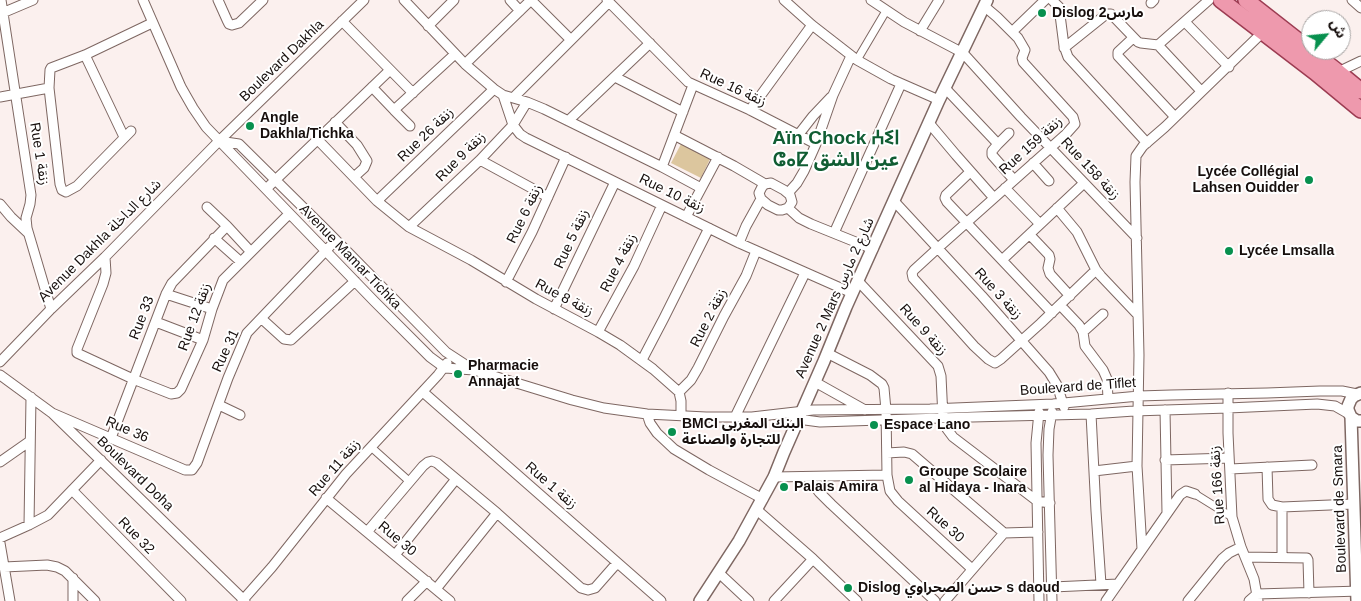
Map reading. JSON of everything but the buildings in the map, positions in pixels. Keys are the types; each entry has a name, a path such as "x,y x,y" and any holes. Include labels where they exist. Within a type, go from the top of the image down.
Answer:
{"main road":[{"path":"1221,0 1328,82 1361,110"},
{"path":"1246,0 1361,91"}],"street":[{"name":"Rue 1 زنقة","path":"1,0 1,13 16,94 31,195 26,218 28,233 51,309"},
{"path":"1,13 33,0"},
{"name":"Avenue Mamar Tichka","path":"143,0 181,88 192,108 206,126 289,214 430,357 445,368 474,370 586,404 615,410 706,418 796,415"},
{"path":"218,0 229,24 232,25 238,23 263,0"},
{"name":"Boulevard Dakhla","path":"219,141 364,0"},
{"path":"404,0 454,54 503,95 528,102 701,188"},
{"path":"428,26 454,0"},
{"path":"510,0 520,11"},
{"path":"465,64 531,0 571,40"},
{"path":"784,0 854,58 901,84 939,100"},
{"name":"Rue 158 زنقة","path":"872,0 886,11 962,53 1137,238"},
{"path":"920,31 938,0"},
{"path":"1013,31 1045,0"},
{"path":"1064,48 1108,14 1114,16 1139,43 1158,45 1209,0"},
{"path":"1352,0 1361,8"},
{"path":"514,98 608,1"},
{"name":"Rue 16 زنقة","path":"608,1 679,74 693,85 750,110 816,144"},
{"path":"1058,2 1064,48 1071,60 1147,143"},
{"name":"Rue 159 زنقة","path":"985,3 1013,31 1025,48 1022,59 1025,65 1075,120 1075,124 912,273 916,282 991,362 995,363 998,361 1021,340"},
{"name":"Avenue 2 Mars شارع 2 مارس","path":"700,601 719,573 774,477 796,415 815,382 852,294 939,100 985,3"},
{"path":"788,193 799,181 816,144 833,95 854,58 886,11"},
{"path":"342,21 413,93"},
{"path":"1185,22 1228,67"},
{"path":"85,55 128,134 77,186 66,192 62,190 60,184 49,88 51,68 85,55 152,23"},
{"path":"750,110 812,25"},
{"path":"1142,549 1137,466 1139,396 1135,160 1139,150 1263,32"},
{"path":"1133,38 1118,52 1118,56 1175,117"},
{"path":"568,121 650,44"},
{"path":"1158,45 1201,92"},
{"path":"394,110 454,54"},
{"path":"1338,72 1361,61"},
{"path":"266,189 390,70"},
{"path":"615,77 682,112"},
{"path":"834,233 901,84"},
{"path":"662,167 693,85"},
{"path":"372,87 410,126"},
{"path":"0,97 49,88"},
{"path":"945,88 998,144"},
{"name":"Rue 26 زنقة","path":"378,201 494,89"},
{"path":"503,95 513,125"},
{"path":"799,134 833,95"},
{"name":"Rue 9 زنقة","path":"409,227 480,160 513,125 528,102"},
{"path":"336,122 367,161 364,168 354,177"},
{"path":"929,123 994,198"},
{"name":"Rue 10 زنقة","path":"513,125 526,138 739,243 852,294"},
{"path":"1009,133 992,151 992,155 1014,180"},
{"path":"674,135 747,172 765,184 776,185 790,195 792,202 788,208 778,210 761,199"},
{"name":"Rue 8 زنقة","path":"318,140 378,201 409,227 598,332 642,360 679,392"},
{"name":"Avenue Mamar Tichka","path":"219,141 239,144 336,240 410,317 452,357 474,370"},
{"name":"Avenue Dakhla شارع الداخلة","path":"0,362 219,141"},
{"name":"Rue 6 زنقة","path":"506,282 532,232 566,157"},
{"path":"686,217 718,157"},
{"path":"480,160 548,197"},
{"path":"1033,163 1049,181"},
{"path":"970,172 946,195 947,202 1052,313"},
{"name":"Rue 5 زنقة","path":"554,309 615,182"},
{"path":"1002,260 1084,183"},
{"path":"739,243 761,199 760,190 765,184"},
{"path":"1005,188 1040,224"},
{"name":"Rue 3 زنقة","path":"894,201 1021,340 1053,378 1066,415"},
{"path":"0,204 28,233"},
{"name":"Rue 4 زنقة","path":"598,332 636,261 662,205"},
{"path":"207,207 251,252"},
{"path":"788,208 794,215 804,221 873,249"},
{"path":"1057,208 1078,232 1096,270 1137,314"},
{"name":"Rue 12 زنقة","path":"133,379 171,394 177,394 203,340 223,280 289,214"},
{"name":"Rue 33","path":"111,438 166,294 172,283 227,226"},
{"path":"642,360 709,228"},
{"path":"1030,235 1049,255 1048,268 1050,274 1070,296"},
{"path":"214,238 241,262"},
{"name":"Rue 31","path":"192,470 197,463 228,378 247,334 336,240"},
{"name":"Rue 2 زنقة","path":"679,392 691,380 698,368 746,276 756,251"},
{"path":"105,257 106,274 77,353 133,379"},
{"path":"1021,340 1096,270"},
{"path":"735,418 805,272"},
{"path":"262,319 284,339 291,340 355,281"},
{"name":"Rue 9 زنقة","path":"858,281 938,366 941,376 943,413"},
{"path":"166,294 212,309"},
{"path":"1060,305 1079,324 1083,332 1084,346 1105,374 1108,399"},
{"path":"1083,332 1103,314"},
{"path":"156,322 203,340"},
{"path":"774,477 887,475 884,388 879,381 828,353"},
{"name":"Rue 11 زنقة","path":"243,601 326,498 445,368 452,357"},
{"name":"Boulevard Doha","path":"0,375 52,413 243,601"},
{"path":"815,382 865,410"},
{"name":"Boulevard de Tiflet","path":"796,415 820,422 886,420 943,413 1139,396 1342,391 1359,394"},
{"name":"Rue 1 زنقة","path":"423,392 661,601"},
{"path":"679,392 681,416"},
{"name":"Rue 166 زنقة","path":"1228,393 1232,517 1241,547 1254,579 1257,597"},
{"path":"1354,417 1348,410 1349,402 1354,396 1359,394"},
{"path":"29,526 31,397"},
{"path":"1039,601 1036,443 1040,404"},
{"path":"1052,601 1048,449 1053,404"},
{"path":"219,405 240,415"},
{"name":"Boulevard de Tiflet","path":"796,415 886,410 1051,416 1138,411 1327,405 1335,406 1354,417"},
{"path":"1165,410 1167,513"},
{"name":"Rue 36","path":"52,413 185,470 192,470"},
{"path":"943,413 947,429 953,437 1037,501 1050,503"},
{"path":"647,414 650,423 657,433 674,449 760,504 854,600"},
{"path":"1091,414 1101,584"},
{"name":"Boulevard de Smara","path":"1354,417 1354,504 1358,594"},
{"path":"0,462 30,441"},
{"path":"371,447 410,482"},
{"path":"887,452 904,452 913,455 1004,532 1038,532"},
{"path":"1165,460 1229,458"},
{"path":"0,538 29,526 48,515 101,460"},
{"path":"367,532 423,466 430,462 435,462 497,513 578,586 591,590 595,588 618,564"},
{"path":"1230,469 1312,465"},
{"path":"1094,471 1137,466"},
{"path":"1267,467 1269,502 1274,506 1354,504"},
{"name":"Rue 30","path":"887,475 889,487 893,495 972,569"},
{"path":"808,477 831,504 935,601"},
{"path":"395,555 456,479"},
{"name":"Rue 32","path":"72,490 181,601"},
{"path":"1107,600 1182,493 1186,491 1195,494 1232,517"},
{"name":"Rue 30","path":"326,498 450,601"},
{"path":"1282,507 1282,558"},
{"path":"436,589 497,513"},
{"path":"945,601 1004,532"},
{"path":"0,543 10,601"},
{"path":"1188,601 1222,559 1241,547"},
{"path":"1245,557 1304,557 1308,559 1309,593"},
{"path":"774,601 813,559"},
{"path":"4,567 47,565 65,571 95,601"},
{"path":"719,573 750,601"},
{"path":"73,578 73,601"},
{"path":"407,601 427,581"},
{"path":"1053,587 1118,584"},
{"path":"1249,601 1257,597 1309,593 1358,594"}],"shaded area":[{"path":"681,144 710,159 701,178 671,163"}],"place":[{"name":"Dislog 2مارس","path":"1042,13"},
{"name":"Angle Dakhla/Tichka","path":"250,126"},
{"name":"Lycée Collégial Lahsen Ouidder","path":"1309,180"},
{"name":"Lycée Lmsalla","path":"1229,251"},
{"name":"Pharmacie Annajat","path":"458,374"},
{"name":"Espace Lano","path":"874,425"},
{"name":"BMCI البنك المغربي للتجارة والصناعة","path":"672,432"},
{"name":"Groupe Scolaire al Hidaya - Inara","path":"909,480"},
{"name":"Palais Amira","path":"784,487"},
{"name":"Dislog حسن الصحراوي s daoud","path":"848,588"}],"district":[{"name":"Aïn Chock ⵄⵉⵏ ⵛⴰⵇ عين الشق","path":"836,150"}]}
